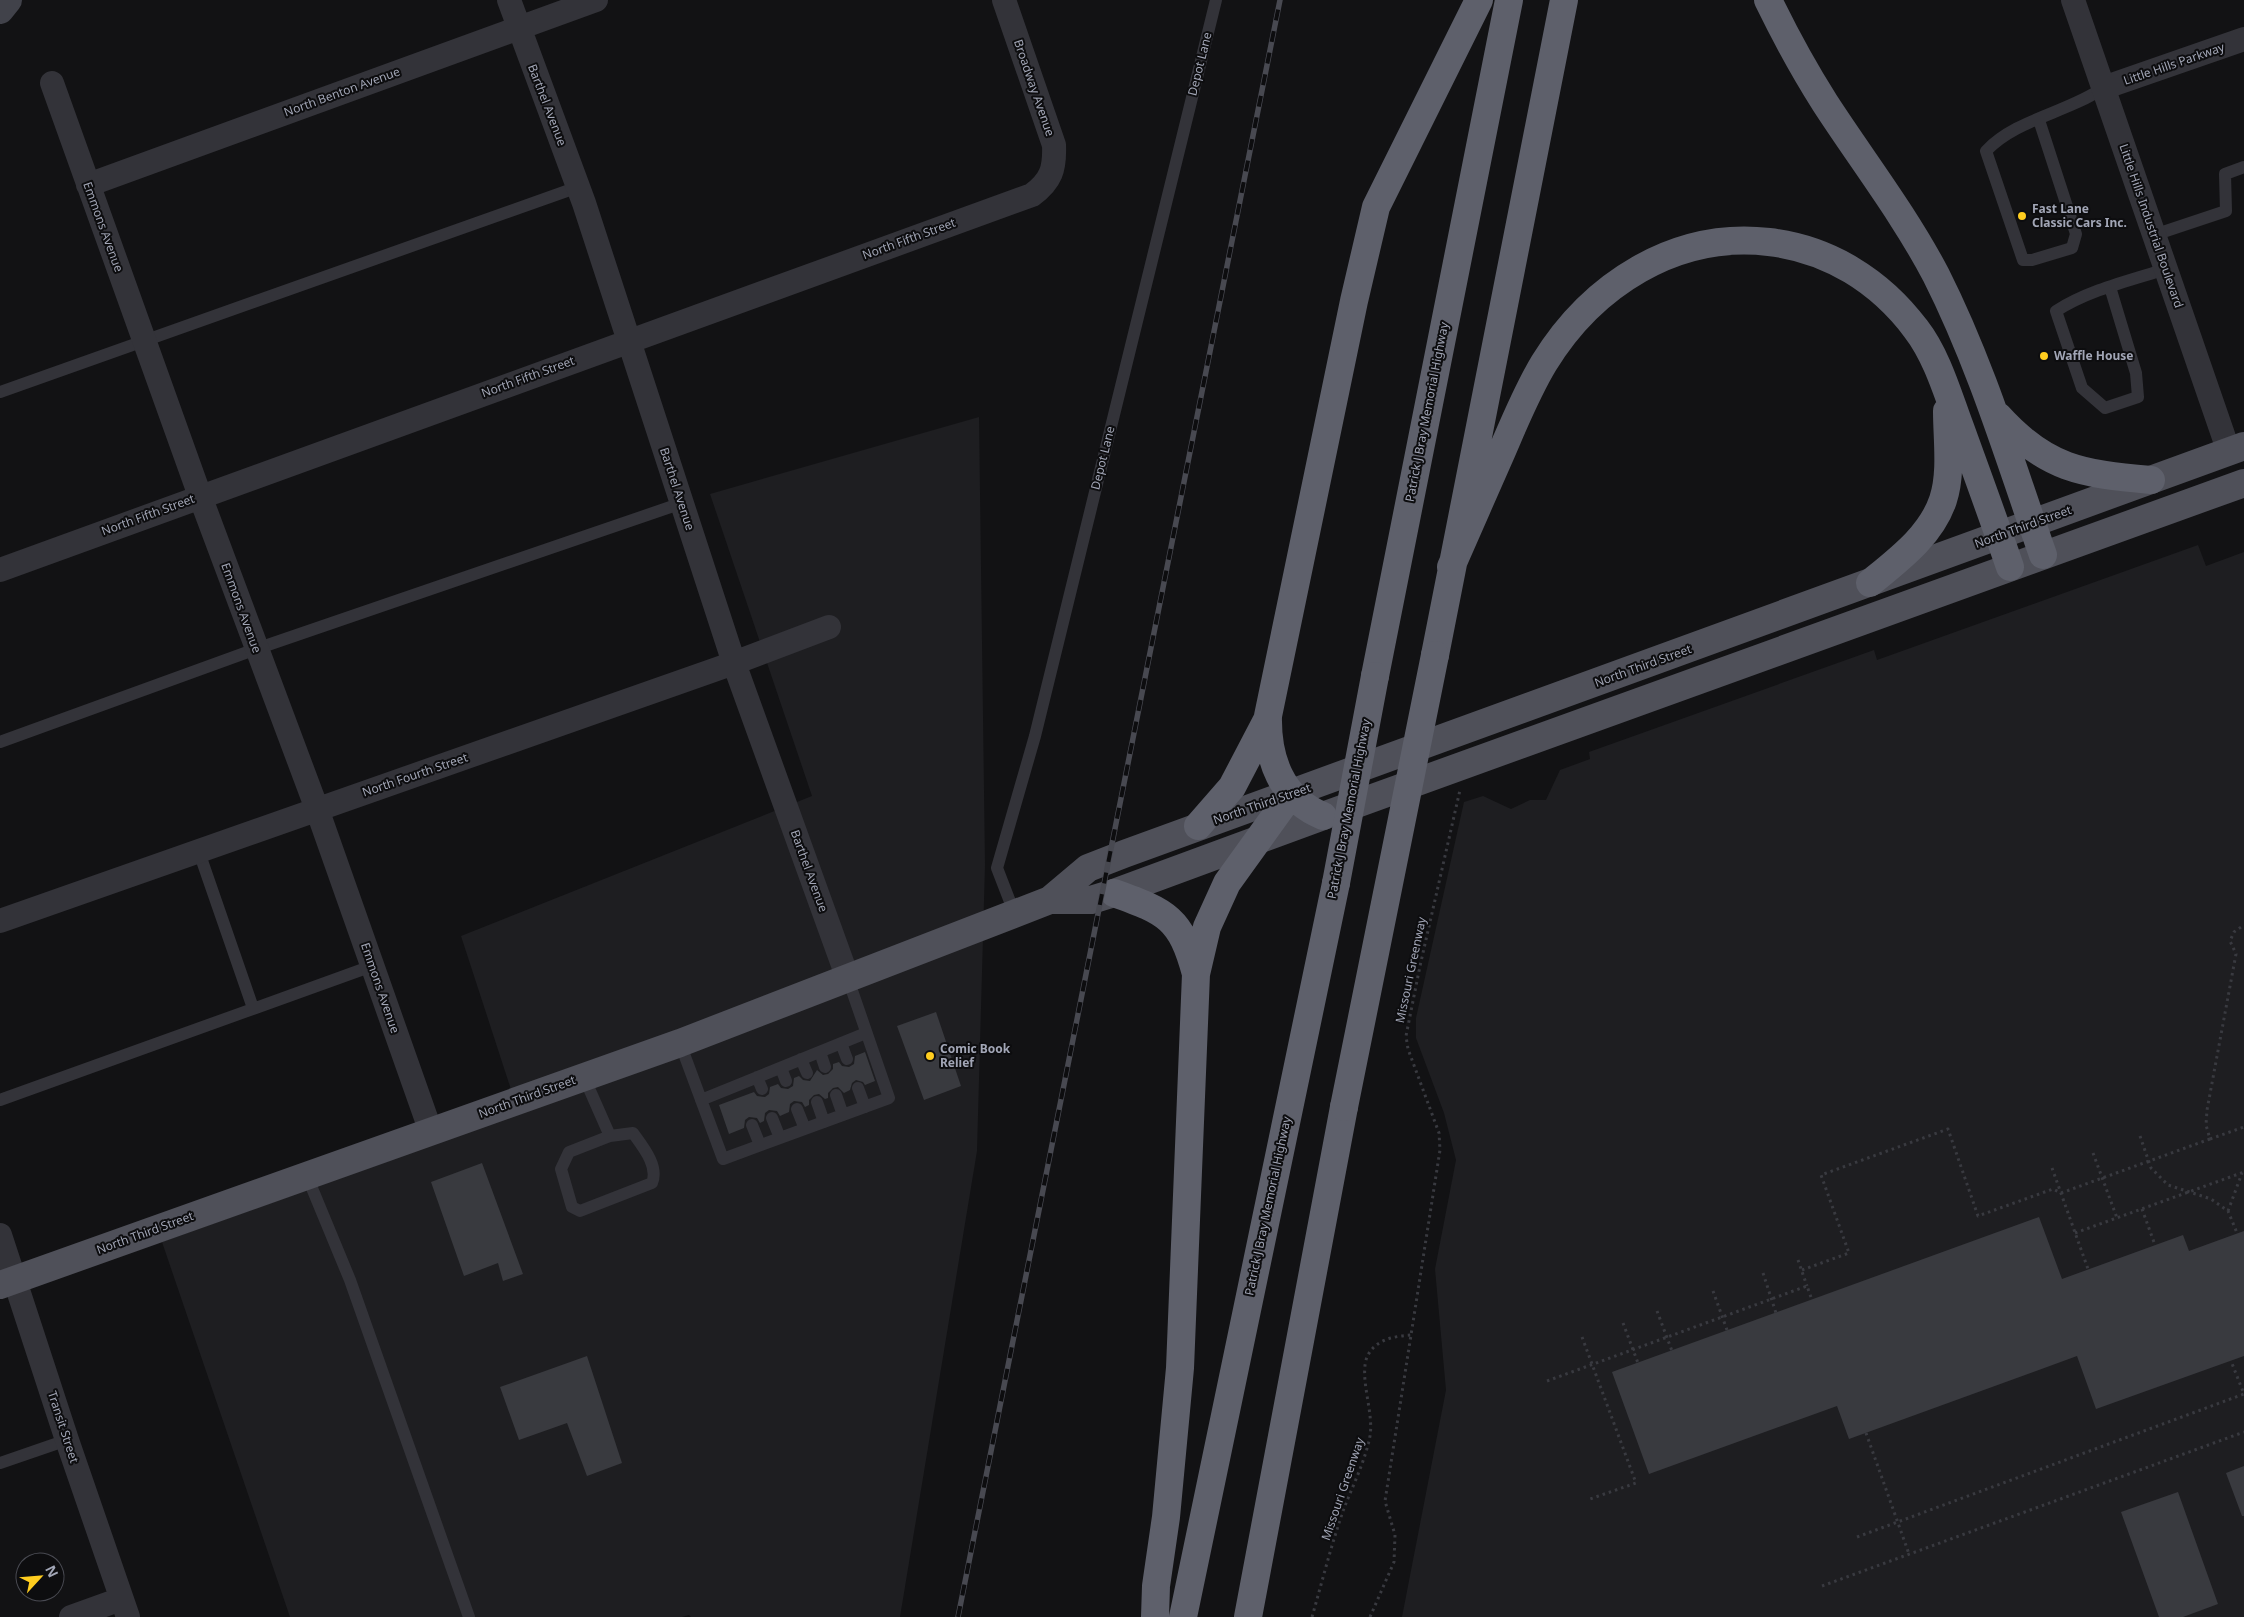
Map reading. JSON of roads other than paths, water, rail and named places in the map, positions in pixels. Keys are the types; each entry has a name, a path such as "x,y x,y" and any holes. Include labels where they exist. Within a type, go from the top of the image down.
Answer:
{"highway":[{"path":"1323,816 1310,811 1291,794 1282,782 1270,753 1268,716 1354,300 1376,207 1479,0"},
{"name":"Patrick J Bray Memorial Highway","path":"1183,1617 1336,884 1375,676 1509,0"},
{"path":"1248,1617 1344,1107 1564,0"},
{"path":"1768,0 1792,48 1825,102 1891,199 1936,275 1967,345 1992,410 2043,555"},
{"path":"1451,566 1527,394 1545,361 1568,329 1618,281 1650,261 1683,249 1721,241 1754,240 1793,245 1827,256 1863,276 1894,304 1918,331 1947,392 2010,567"},
{"path":"1870,583 1905,554 1923,535 1933,521 1944,499 1947,476 1947,392"},
{"path":"1992,410 2017,437 2055,462 2106,476 2151,480"},
{"path":"1198,826 1232,787 1268,716"},
{"path":"1155,1617 1156,1586 1166,1517 1180,1368 1196,974 1208,927 1227,883 1256,840 1291,794"},
{"path":"1114,894 1146,905 1174,923 1186,941 1196,974"}],"main road":[{"path":"0,10 8,0"},
{"name":"North Third Street","path":"1050,900 1088,868 1198,826 1291,794 2237,449"},
{"name":"North Third Street","path":"7,1282 680,1043 1014,912 1050,900 1092,900 1114,894 1256,840 2244,483"}],"street":[{"name":"Barthel Avenue","path":"509,0 578,186 734,663 848,976"},
{"name":"North Benton Avenue","path":"88,185 596,0"},
{"name":"Broadway Avenue","path":"1004,0 1054,146 1055,163 1051,176"},
{"name":"Little Hills Industrial Boulevard","path":"2073,0 2166,269 2237,449"},
{"name":"Little Hills Parkway","path":"2104,88 2244,41"},
{"name":"Emmons Avenue","path":"52,83 200,496 317,809 431,1132"},
{"name":"North Fifth Street","path":"0,570 1032,195 1051,176"},
{"name":"North Fourth Street","path":"0,921 734,663 829,627"},
{"name":"Transit Street","path":"0,1235 7,1282 67,1440 125,1608"},
{"path":"71,1617 125,1608"}],"lane":[{"name":"Depot Lane","path":"1014,912 997,868 1035,736 1216,0"},
{"path":"2040,120 2076,234 2072,248 2032,260 2023,260 1986,151 1998,138 2040,120 2087,100 2104,88"},
{"path":"2154,235 2226,211 2225,174 2244,167"},
{"path":"0,392 578,186"},
{"path":"2110,287 2136,373 2138,397 2105,408 2082,388 2056,311 2078,297 2166,269"},
{"path":"0,742 256,649 682,503"},
{"path":"199,852 253,1008"},
{"path":"0,1100 372,966"},
{"path":"680,1043 723,1159 889,1098 848,976"},
{"path":"701,1100 740,1091 757,1077 866,1033"},
{"path":"842,1043 847,1059"},
{"path":"820,1052 825,1067"},
{"path":"802,1059 807,1073"},
{"path":"781,1068 786,1081"},
{"path":"584,1077 610,1136"},
{"path":"757,1077 762,1089"},
{"path":"858,1088 865,1107"},
{"path":"836,1096 843,1115"},
{"path":"817,1102 824,1122"},
{"path":"797,1109 805,1129"},
{"path":"772,1118 780,1138"},
{"path":"752,1125 760,1145"},
{"path":"633,1133 647,1152 655,1176 652,1184 580,1211 572,1207 561,1169 569,1152 610,1136 633,1133"},
{"path":"307,1176 350,1280 469,1617"},
{"path":"0,1463 67,1440"}],"railway":[{"path":"958,1617 1280,0"}],"place":[{"name":"Fast Lane Classic Cars Inc.","path":"2022,216"},
{"name":"Waffle House","path":"2044,356"},
{"name":"Comic Book Relief","path":"930,1056"}]}
